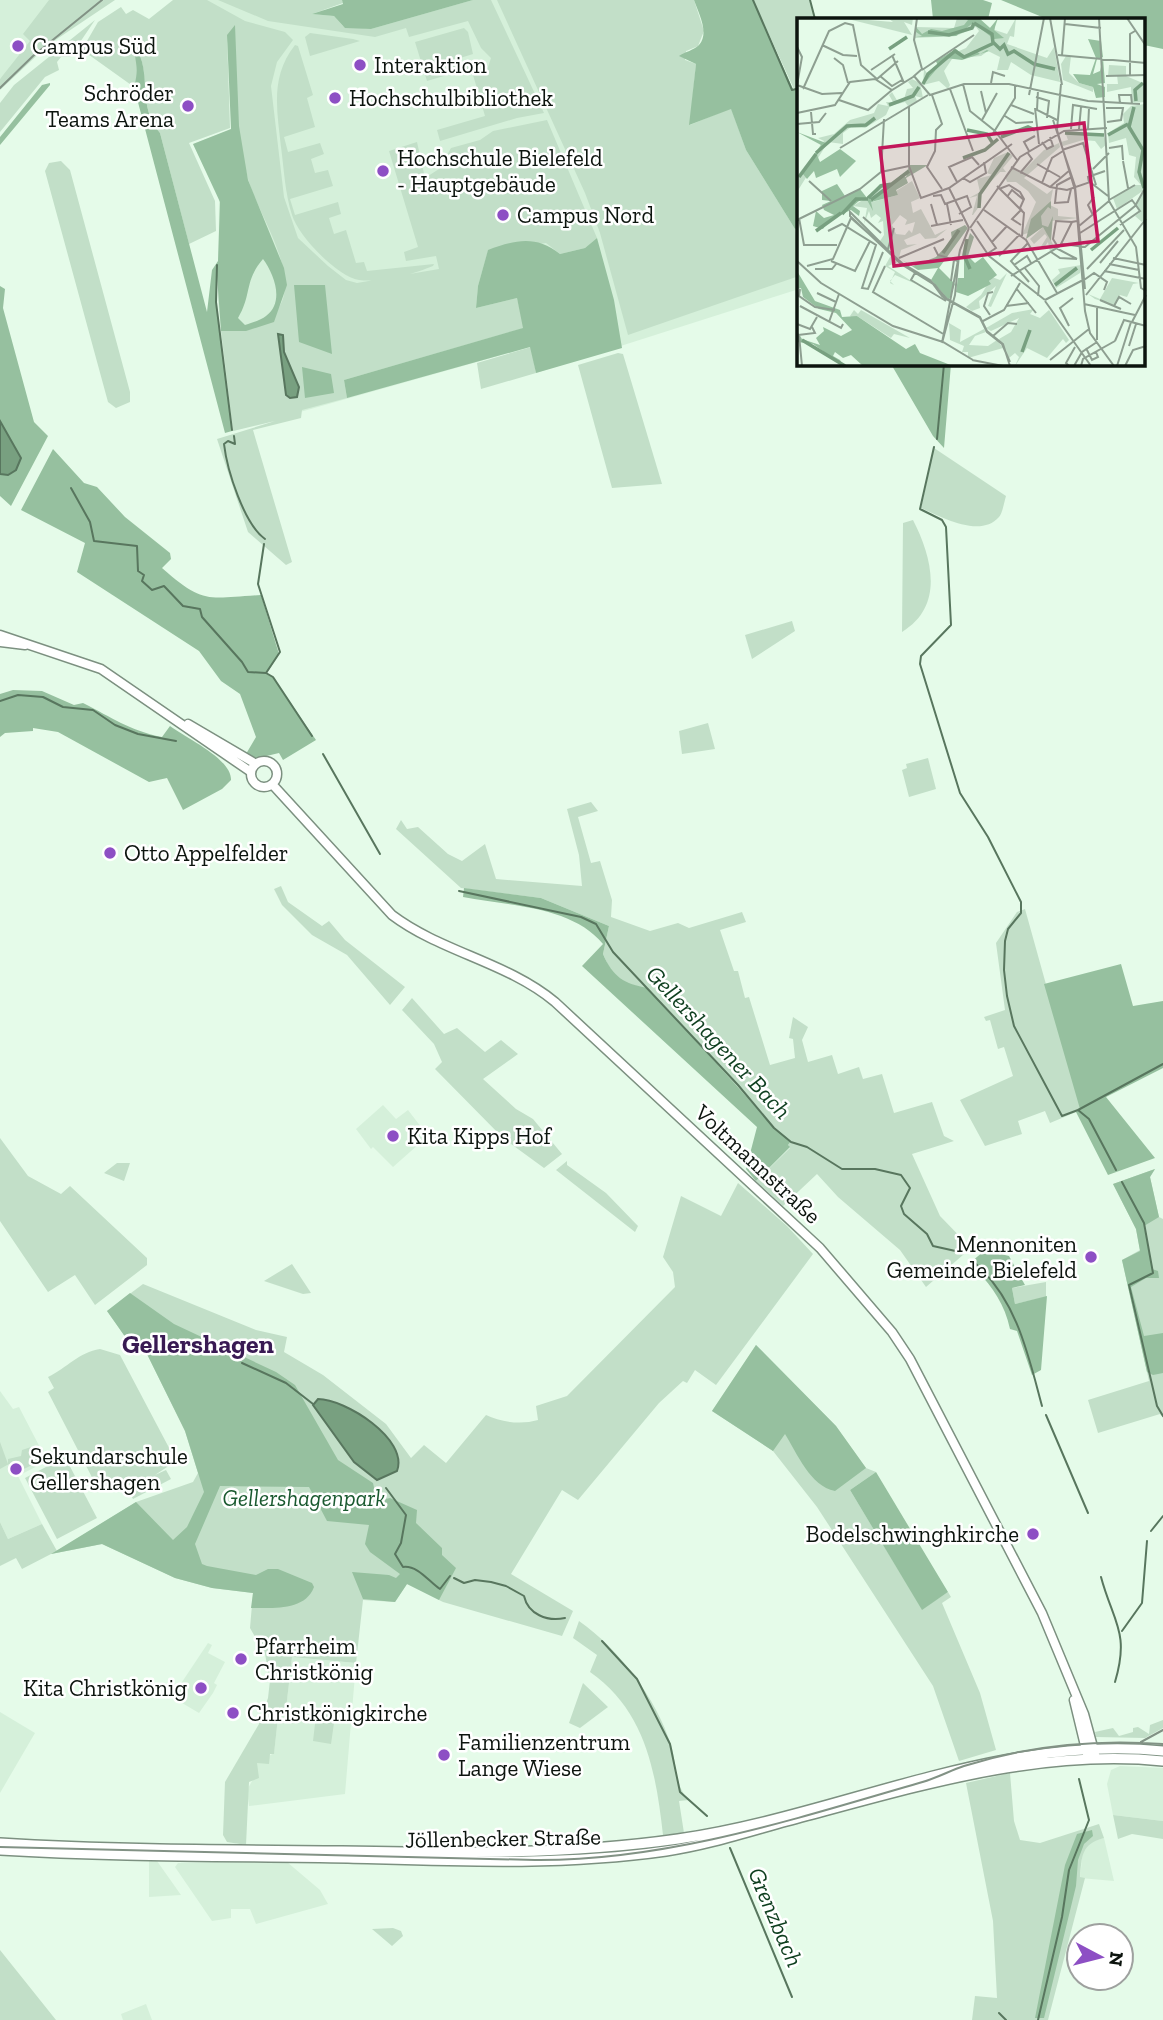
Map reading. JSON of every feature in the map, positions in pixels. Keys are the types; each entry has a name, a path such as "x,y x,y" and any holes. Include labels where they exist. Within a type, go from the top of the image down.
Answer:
{"main road":[{"name":"Jöllenbecker Straße","path":"0,1843 479,1853 571,1850 710,1834 923,1778 1046,1753 1163,1751"},
{"name":"Jöllenbecker Straße","path":"0,1850 166,1857 561,1861 682,1848 970,1775 1091,1753 1163,1761"}],"street":[{"path":"0,635 73,657 101,669 253,768 258,786 272,784 276,776 273,765 267,762 253,768"},
{"path":"0,642 30,645"},
{"name":"Voltmannstraße","path":"272,784 388,911 415,930 543,992 827,1256 892,1332 910,1359 1042,1613 1074,1697 1084,1714 1091,1753"}],"shaded area":[{"name":"Campus Süd","path":"0,0 93,0 0,79"},
{"name":"Campus Nord","path":"191,0 300,0 365,29 473,0 694,0 698,46 686,51 685,60 696,64 691,100 731,108 746,150 795,229 797,290 536,373 530,347 233,431 218,303 219,197 193,144 232,129 235,26"},
{"path":"342,0 473,0 371,29 345,28 334,16 312,14 343,4"},
{"path":"694,0 753,0 793,89 797,90 795,229 746,150 731,109 689,125 696,64 679,56 699,45 703,35 702,22"},
{"path":"931,0 983,0 992,3 988,18 933,18"},
{"path":"1001,0 1163,0 1163,49 1146,45 1146,18 1045,18"},
{"path":"235,25 239,126 248,180 284,268 287,285 274,322 246,331 221,331 217,276 216,302 232,431 225,433 134,87 137,69 135,47 143,67 148,112 160,133 207,312 212,270 218,261 220,202 193,144 231,129 227,35","holes":["263,259 276,288 275,303 266,316 245,325 238,318 250,281"]},
{"path":"50,83 0,145 0,137 42,85"},
{"path":"597,238 614,300 622,348 536,373 530,347 347,398 344,380 523,328 517,298 476,308 478,286 488,250 525,241 542,244 560,254 585,248"},
{"path":"294,285 325,285 332,354 299,342"},
{"path":"0,286 5,289 3,308 34,422 48,436 11,506 0,496 0,474 14,472 21,458 0,421"},
{"path":"278,334 283,335 284,352 299,387 297,397 290,398 286,395"},
{"path":"892,366 951,366 944,448 933,436"},
{"path":"302,367 331,374 334,393 305,398"},
{"path":"0,421 21,458 16,470 8,475 0,474"},
{"path":"53,449 84,483 97,487 125,517 170,553 171,559 162,568 176,580 198,594 217,598 261,595 279,654 267,673 273,677 316,740 283,760 279,753 254,759 246,754 256,737 240,694 221,681 199,651 77,572 85,543 21,510"},
{"path":"13,690 42,691 74,705 83,703 130,727 162,737 170,726 224,764 231,780 222,789 183,810 167,778 149,782 58,732 33,728 33,731 5,733 0,737 0,694"},
{"path":"464,888 541,898 609,926 603,954 615,974 626,982 648,988 774,1127 791,1141 788,1145 790,1147 756,1181 746,1169 757,1127 582,966 603,944 590,931 575,922 539,910 463,897"},
{"path":"1121,964 1133,1006 1163,1001 1163,1068 1106,1097 1155,1158 1108,1175 1076,1112 1080,1109 1044,984"},
{"name":"Kita Kipps Hof","path":"383,1105 396,1119 408,1110 428,1136 393,1167 373,1147 371,1149 356,1129"},
{"path":"1155,1169 1150,1177 1159,1217 1144,1226 1152,1269 1158,1271 1159,1278 1146,1278 1131,1287 1144,1336 1163,1333 1163,1373 1153,1375 1147,1372 1122,1260 1140,1251 1136,1229 1113,1184"},
{"path":"985,1250 1009,1256 1025,1285 1012,1288 1015,1304 1047,1296 1041,1370 1032,1375 1017,1331 1010,1329 995,1293 970,1263"},
{"path":"130,1293 174,1324 276,1372 295,1385 338,1460 373,1483 377,1501 390,1498 417,1510 416,1523 442,1548 442,1555 456,1568 439,1600 407,1584 395,1602 363,1599 352,1572 396,1578 400,1574 370,1552 365,1544 369,1525 327,1521 309,1487 220,1486 195,1544 202,1564 207,1566 256,1575 268,1569 278,1569 312,1583 314,1587 310,1595 296,1604 251,1608 253,1593 212,1588 175,1578 102,1544 51,1554 136,1502 173,1540 187,1527 204,1492 185,1431 144,1348 126,1338 107,1311"},
{"path":"756,1345 836,1426 866,1468 835,1491 818,1483 811,1476 785,1434 773,1451 712,1411"},
{"name":"Sekundarschule Gellershagen","path":"0,1391 13,1409 19,1407 47,1461 18,1476 42,1524 8,1539 0,1522"},
{"path":"318,1399 343,1406 372,1423 394,1446 398,1459 397,1471 377,1480 354,1462 313,1405"},
{"path":"876,1472 948,1592 922,1610 850,1490"},
{"path":"208,1643 212,1645 208,1653 225,1662 214,1683 217,1685 213,1693 199,1713 172,1697"},
{"path":"292,1657 356,1663 345,1794 249,1806 247,1790 256,1774 257,1763 274,1753 279,1708 286,1708"},
{"path":"0,1712 35,1733 0,1793"},
{"path":"1120,1766 1163,1768 1163,1821 1113,1815 1107,1784 1111,1770"},
{"path":"1092,1830 1093,1836 1084,1844 1078,1860 1076,1886 1067,1922 1065,1922 1044,2018 1035,2018 1065,1865 1077,1834"},
{"path":"1104,1838 1114,1881 1080,1878 1083,1849 1089,1842"},
{"path":"149,1861 157,1861 181,1895 149,1897"},
{"path":"287,1862 320,1890 328,1904 256,1924 250,1909 231,1909 231,1918 212,1921 175,1867 178,1863"},
{"path":"146,2004 152,2020 123,2020 121,2014"}],"green space":[{"path":"49,0 115,0 48,45 0,90 0,79 30,41 23,34"},
{"path":"173,0 207,0 245,21 285,32 293,40 277,62 271,86 284,197 298,238 346,280 357,283 439,269 436,256 406,261 404,252 418,247 389,151 417,142 425,178 439,169 451,148 480,140 493,131 547,120 597,238 585,248 560,254 546,243 488,251 478,286 476,308 517,298 524,328 344,380 347,398 302,410 301,418 253,430 292,562 286,565 248,532 217,439 275,421 233,431 221,331 245,330 265,322 277,310 284,296 285,281 276,246 248,179 238,126 227,35 230,128 189,143 215,201 216,231 189,244 160,133 148,111 140,56 135,48 139,69 134,87 85,52 80,53 98,22 121,7 126,14 133,10 149,19"},
{"path":"218,0 342,0 343,3 312,14 334,16 343,26 371,29 473,0 491,0 544,113 517,118 440,141 437,130 485,116 471,68 427,81 415,42 464,28 468,32 473,54 441,64 442,69 474,60 477,72 487,70 491,58 481,48 468,21 409,37 406,28 375,37 268,21"},
{"path":"497,0 694,0 704,31 698,46 686,51 685,60 696,64 690,125 731,108 746,150 795,229 797,277 628,335 600,233 585,193"},
{"path":"753,0 810,0 816,18 797,18 797,89 794,89"},
{"path":"95,20 70,57 61,57 57,62 59,70 45,77 0,132 0,103 14,85"},
{"path":"310,33 360,41 310,56 305,37"},
{"path":"295,45 298,46 313,95 307,98 315,127 284,137 288,152 320,143 324,154 311,159 315,173 328,170 333,186 290,199 295,215 338,202 341,214 329,218 334,234 346,230 356,263 364,262 367,271 434,264 433,266 397,277 359,280 330,264 302,234 292,215 286,190 277,106 282,69"},
{"path":"61,161 70,170 130,392 130,402 116,408 108,402 45,171 49,163"},
{"path":"531,347 536,373 481,389 477,363"},
{"path":"618,353 623,354 662,484 612,488 578,365"},
{"path":"934,448 1006,496 999,517 991,523 971,526 921,508"},
{"path":"913,520 925,549 931,580 925,609 916,621 902,632 903,523"},
{"path":"792,621 795,631 752,659 745,635"},
{"path":"708,723 715,749 682,754 679,731"},
{"path":"928,758 936,789 909,797 902,770 907,768 906,764"},
{"path":"591,802 598,811 578,817 591,863 600,861 612,900 611,917 650,931 678,923 689,928 742,912 746,922 720,930 734,971 738,971 745,998 749,997 770,1065 795,1058 793,1039 789,1038 793,1017 808,1027 802,1040 808,1062 832,1055 838,1074 859,1067 863,1079 882,1074 894,1113 932,1102 944,1136 954,1141 912,1154 940,1216 971,1248 926,1287 900,1250 838,1197 817,1174 783,1206 756,1181 790,1148 788,1145 791,1141 774,1127 648,989 632,985 615,975 603,954 609,926 541,898 461,888 396,829 401,820 407,829 418,827 448,854 462,861 485,844 496,879 582,886 579,855 567,809"},
{"path":"281,886 288,902 322,926 329,921 345,940 405,987 390,1005 347,955 312,935 282,905 274,889"},
{"path":"1025,909 1081,1110 1050,1123 1045,1111 1018,1121 1022,1134 985,1146 960,1100 1013,1076 1004,1047 998,1049 990,1020 986,1021 984,1017 1005,1010 996,943 1017,912"},
{"path":"412,998 444,1034 457,1028 485,1052 501,1040 518,1054 483,1079 516,1109 533,1119 562,1154 544,1168 503,1138 435,1069 442,1062 434,1044 402,1010"},
{"path":"0,1138 28,1176 61,1194 70,1186 147,1258 147,1265 95,1305 75,1275 48,1292 0,1221"},
{"path":"567,1161 567,1165 606,1193 638,1226 635,1232 556,1170"},
{"path":"117,1163 130,1163 124,1181 104,1173"},
{"path":"1155,1169 1150,1177 1159,1217 1163,1219 1163,1418 1160,1414 1098,1433 1088,1400 1149,1381 1122,1260 1140,1250 1136,1229 1113,1184"},
{"name":"Gellershagenpark","path":"738,1183 787,1226 813,1254 716,1385 695,1370 687,1383 683,1381 659,1403 578,1500 562,1490 511,1574 573,1611 562,1636 443,1602 407,1584 395,1602 363,1600 356,1663 292,1657 286,1709 279,1708 274,1754 270,1754 269,1764 257,1763 259,1778 249,1782 246,1845 227,1842 223,1835 225,1782 259,1724 268,1698 270,1680 265,1654 250,1628 253,1593 212,1588 175,1578 102,1544 51,1554 22,1569 16,1558 0,1566 0,1522 8,1539 42,1524 57,1551 136,1502 193,1482 198,1473 185,1431 144,1348 126,1338 107,1311 143,1284 256,1330 287,1337 284,1352 323,1375 386,1424 411,1458 424,1445 446,1463 486,1415 511,1422 538,1420 536,1406 567,1396 675,1287 673,1272 663,1257 681,1196 721,1216"},
{"path":"292,1264 311,1293 303,1294 264,1281"},
{"path":"1046,1282 1046,1297 1015,1304 1012,1288"},
{"path":"756,1345 836,1426 866,1468 876,1472 850,1490 922,1609 948,1592 951,1597 942,1603 980,1693 996,1750 959,1761 933,1686 817,1507 773,1451 712,1411"},
{"path":"100,1349 120,1355 176,1461 155,1475 166,1470 171,1479 133,1499 128,1490 137,1484 98,1489 48,1392 54,1388 48,1377 86,1353"},
{"path":"0,1442 8,1464 8,1459 21,1456 22,1450 31,1447 38,1462 20,1471 9,1464 0,1469"},
{"path":"65,1457 97,1518 57,1539 25,1478"},
{"path":"579,1621 622,1660 656,1710 671,1745 681,1788 689,1800 679,1801 684,1833 663,1835 657,1789 645,1745 624,1705 590,1672 597,1655 573,1638"},
{"path":"583,1683 608,1707 580,1728 569,1723"},
{"path":"317,1707 336,1709 331,1744 313,1741"},
{"path":"1163,1720 1163,1728 1145,1738 1096,1737 1095,1732 1113,1728 1119,1736 1133,1732 1133,1728 1138,1727 1149,1734 1150,1725"},
{"path":"1010,1773 1014,1821 1020,1840 1040,1843 1099,1824 1104,1838 1087,1847 1082,1857 1080,1877 1085,1878 1074,1922 1065,1922 1065,1955 1048,2020 972,2020 975,1996 997,1998 993,1921 966,1783"},
{"path":"1113,1815 1163,1821 1163,1839 1132,1834 1118,1839"},
{"path":"393,1928 401,1931 403,1936 392,1946 372,1929"},
{"path":"0,1950 56,2020 0,2020"}],"waterway":[{"path":"753,0 792,90 796,89"},
{"path":"810,0 815,18"},
{"name":"Gellershagener Bach","path":"217,265 216,302 232,430"},
{"path":"937,439 944,366"},
{"name":"Gellershagener Bach","path":"234,436 235,444 228,441 224,444 233,482 250,521 265,539"},
{"path":"934,447 920,509 942,520 946,527 951,625 921,656 920,664 960,793 988,837 1021,902 1021,913 1008,929 1005,941 1004,970 1014,1026 1062,1116 1078,1110 1089,1119 1116,1170"},
{"path":"71,488 90,522 94,541 137,546 138,571 144,575 142,581 152,590 164,586 183,606 200,609 202,617 248,672 266,673"},
{"name":"Gellershagener Bach","path":"264,544 258,584 280,652 266,673 273,677 312,736"},
{"path":"0,701 18,695 43,697 63,707 93,710 115,725 138,734 176,741"},
{"name":"Gellershagener Bach","path":"323,754 380,854"},
{"name":"Gellershagener Bach","path":"459,891 581,917 596,924 613,952 738,1085 774,1128 791,1142 807,1147 842,1169 875,1169 901,1175 910,1188 901,1206 904,1214 927,1234 933,1246 960,1252"},
{"path":"1078,1110 1163,1064"},
{"path":"1122,1182 1144,1223 1153,1273 1129,1285 1157,1406 1163,1416"},
{"name":"Gellershagener Bach","path":"976,1264 1002,1294 1011,1311 1026,1348 1042,1406"},
{"name":"Grenzbach","path":"242,1363 286,1383 313,1404"},
{"name":"Gellershagener Bach","path":"1046,1415 1088,1513"},
{"name":"Grenzbach","path":"386,1488 406,1515 401,1543 395,1554 403,1567 418,1571 440,1589 450,1576"},
{"path":"1151,1531 1163,1516"},
{"path":"1122,1631 1142,1603 1147,1541"},
{"name":"Gellershagener Bach","path":"1101,1577 1120,1639 1121,1651 1115,1682"},
{"name":"Grenzbach","path":"454,1578 464,1583 475,1580 506,1586 524,1596 530,1608 539,1615 552,1619 565,1618"},
{"name":"Grenzbach","path":"602,1641 637,1679 670,1744 680,1792 707,1816"},
{"name":"Gellershagener Bach","path":"1038,2020 1062,1917 1069,1870 1089,1820 1079,1779"},
{"name":"Grenzbach","path":"730,1848 792,1997"},
{"path":"999,2013 1006,2020"}],"tram line":[{"path":"0,88 33,56 102,0"},
{"path":"1141,1742 1163,1730"},
{"path":"0,1847 535,1860 584,1858 681,1846 730,1835 872,1797 964,1766 1038,1748 1112,1742 1163,1744"}],"place":[{"name":"Campus Süd","path":"18,46"},
{"name":"Interaktion","path":"360,65"},
{"name":"Hochschulbibliothek","path":"335,98"},
{"name":"Schröder Teams Arena","path":"188,106"},
{"name":"Hochschule Bielefeld - Hauptgebäude","path":"383,171"},
{"name":"Campus Nord","path":"503,215"},
{"name":"Otto Appelfelder","path":"110,853"},
{"name":"Kita Kipps Hof","path":"393,1136"},
{"name":"Mennoniten Gemeinde Bielefeld","path":"1091,1257"},
{"name":"Sekundarschule Gellershagen","path":"16,1469"},
{"name":"Bodelschwinghkirche","path":"1033,1534"},
{"name":"Pfarrheim Christkönig","path":"241,1659"},
{"name":"Kita Christkönig","path":"201,1688"},
{"name":"Christkönigkirche","path":"233,1713"},
{"name":"Familienzentrum Lange Wiese","path":"444,1755"}],"district":[{"name":"Gellershagen","path":"198,1344"}]}
